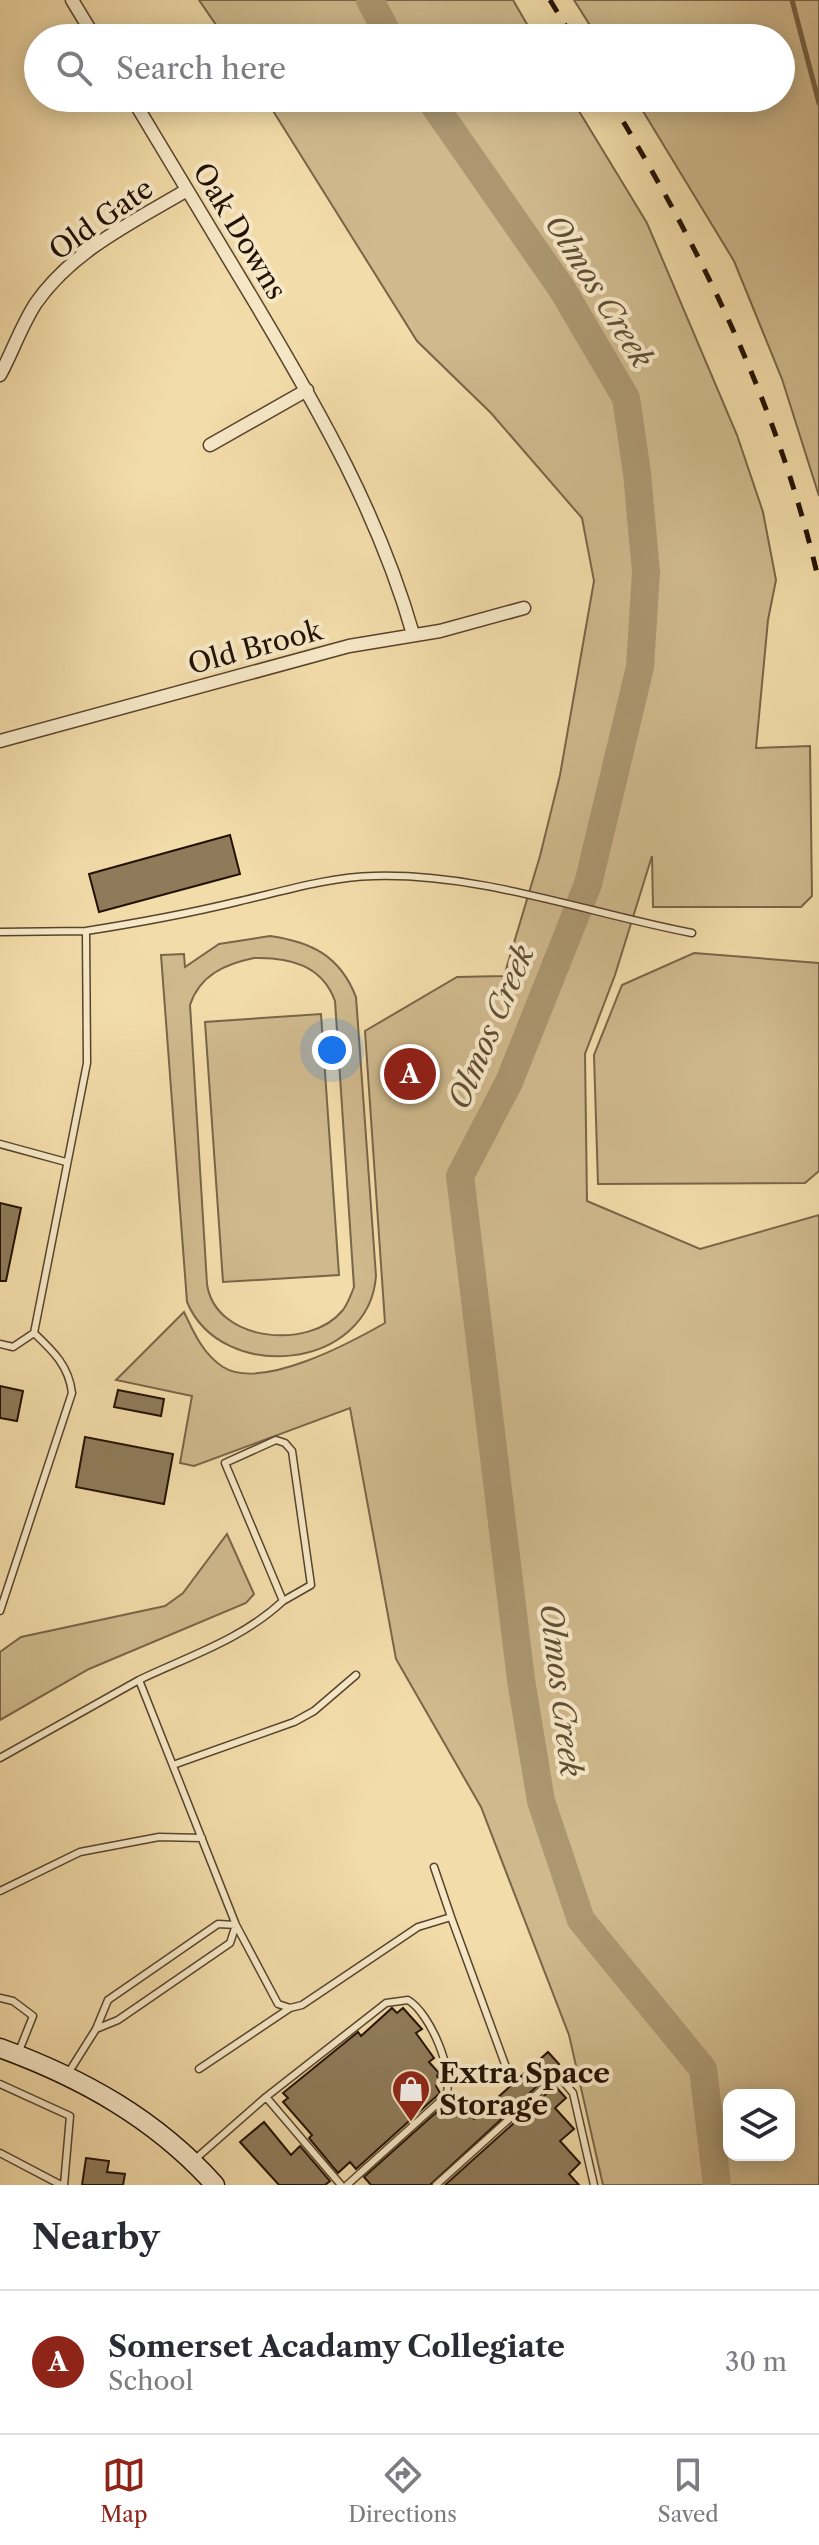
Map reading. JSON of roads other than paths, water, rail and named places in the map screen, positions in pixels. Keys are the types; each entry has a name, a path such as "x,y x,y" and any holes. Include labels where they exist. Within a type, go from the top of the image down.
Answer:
{"main road":[{"path":"0,2048 67,2075 154,2127 215,2185"}],"street":[{"path":"72,0 87,24"},
{"name":"Oak Downs","path":"140,112 307,390 355,478 379,533 413,634"},
{"name":"Old Gate","path":"0,375 35,306 62,272 101,241 187,190"},
{"path":"210,445 307,390"},
{"name":"Old Brook","path":"0,741 349,646 440,631 524,608"}],"lane":[{"path":"0,932 86,931 173,917 304,887 369,876 420,876 522,893 692,933"},
{"path":"0,1344 13,1347 34,1333 87,1063 86,931"},
{"path":"0,1144 66,1162"},
{"path":"0,1611 72,1393 71,1377 63,1363 34,1333"},
{"path":"0,1758 139,1680 231,1640 258,1624 283,1601 311,1585 292,1451 285,1443 276,1440 225,1463 283,1601"},
{"path":"173,1765 294,1722 314,1711 356,1675"},
{"path":"139,1680 236,1925 258,1962 270,1995 278,2004 290,2008"},
{"path":"0,1891 80,1852 159,1837 202,1838"},
{"path":"434,1867 506,2067"},
{"path":"199,2069 418,1927 451,1917"},
{"path":"67,2075 96,2029 108,2000 218,1924 236,1925"},
{"path":"96,2029 118,2020 230,1943 236,1925"},
{"path":"0,1998 13,2001 33,2016 18,2054"},
{"path":"193,2161 266,2097 386,2003 401,1998 421,2010 446,2068 449,2083 446,2096 347,2185"},
{"path":"436,2185 558,2075 573,2093 594,2185"},
{"path":"0,2084 70,2116 63,2185 0,2153"},
{"path":"266,2097 341,2185"}],"waterway":[{"name":"Olmos Creek","path":"370,0 383,24"},
{"path":"792,0 819,103"},
{"name":"Olmos Creek","path":"439,112 562,289 626,398 637,473 646,572 640,667 588,884 509,1082 460,1176 521,1680 541,1801 581,1920 703,2069 717,2185"}],"railway":[{"path":"550,0 565,24"},
{"path":"617,112 706,272 734,332 782,454 819,582"}],"place":[{"name":"Somerset Acadamy Collegiate","path":"410,1074"},
{"name":"Extra Space Storage","path":"411,2123"}]}
